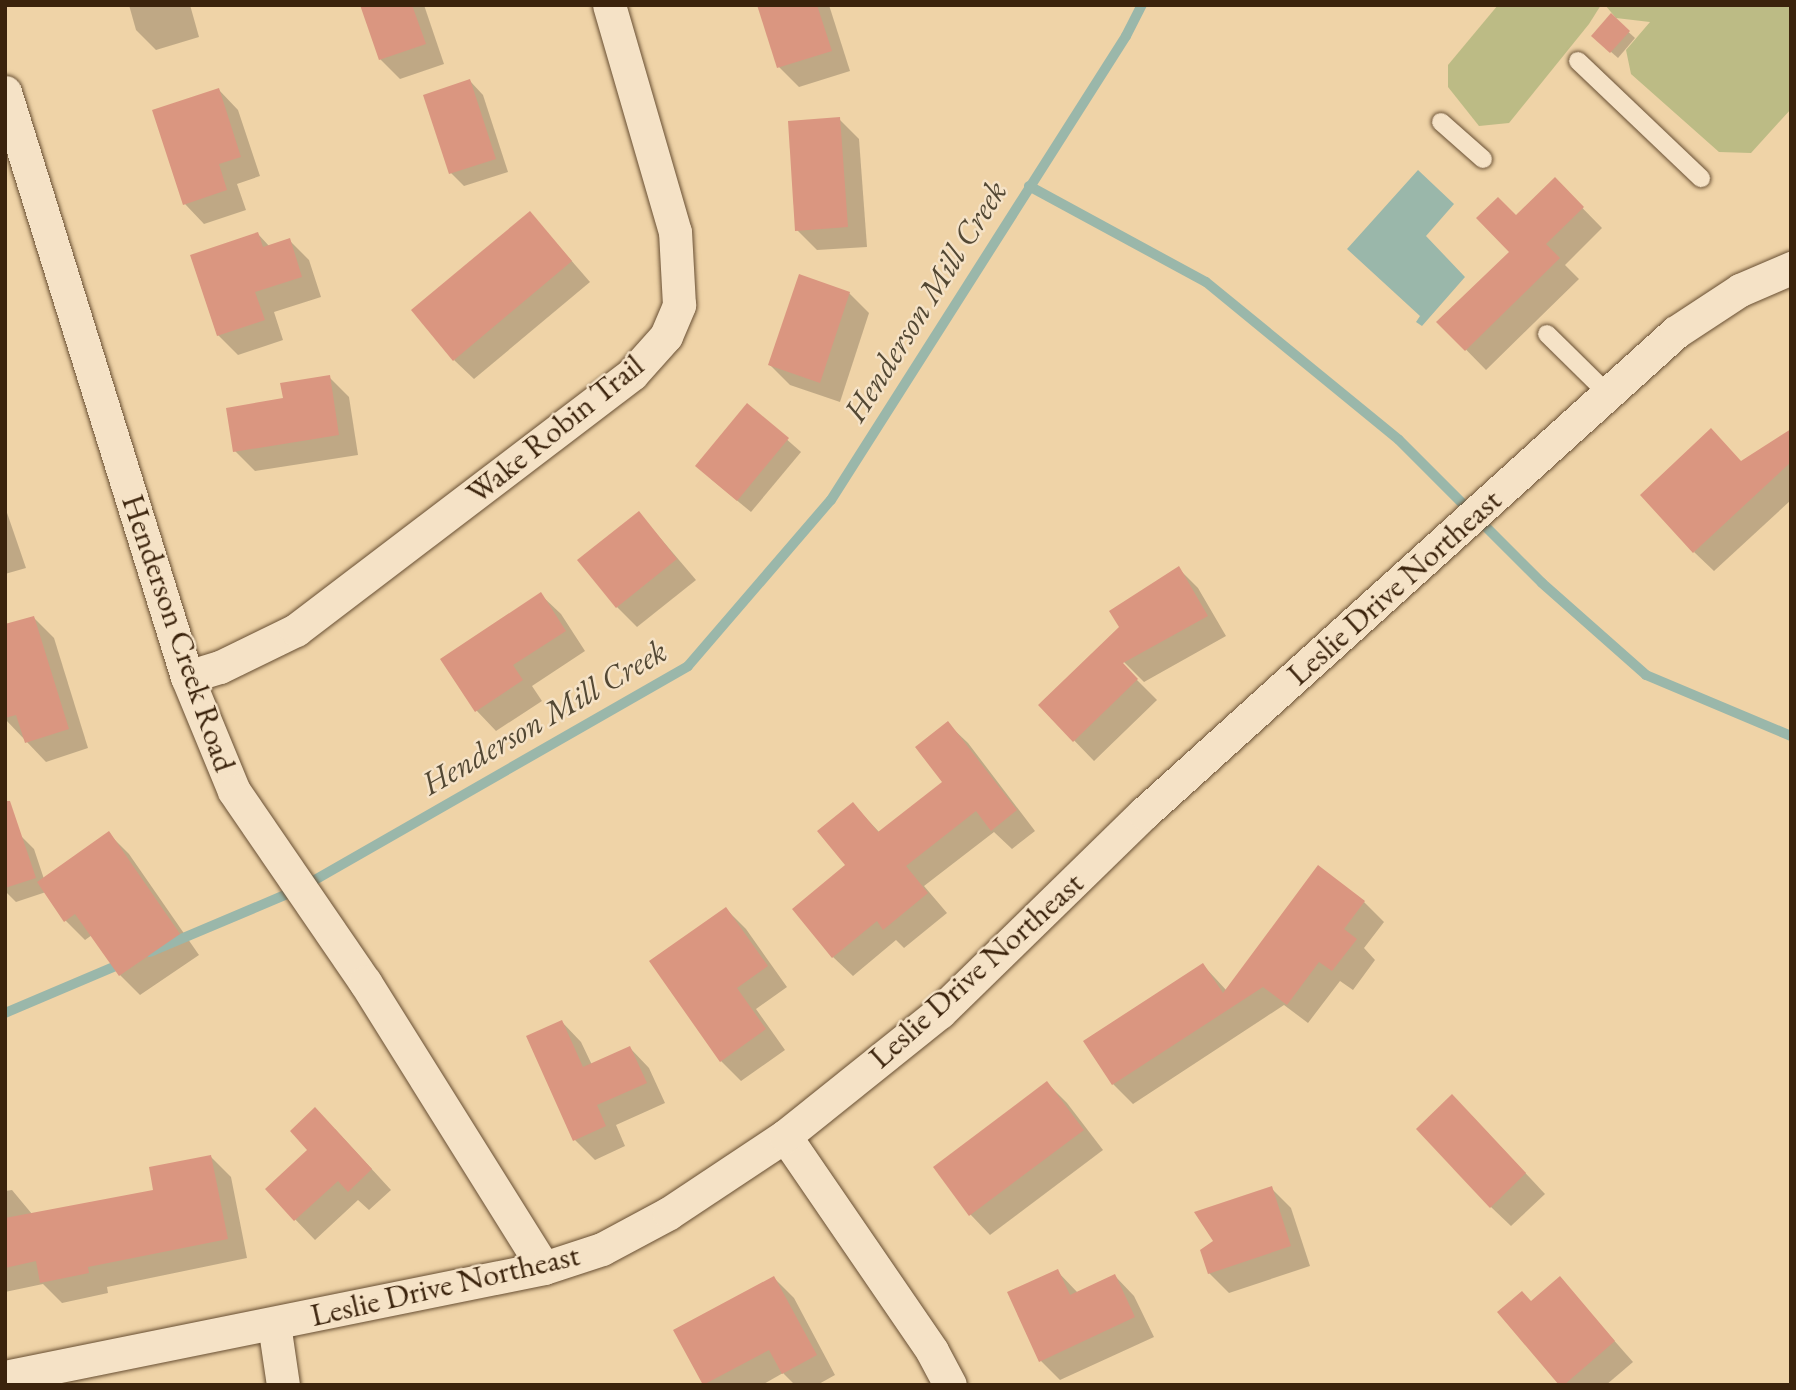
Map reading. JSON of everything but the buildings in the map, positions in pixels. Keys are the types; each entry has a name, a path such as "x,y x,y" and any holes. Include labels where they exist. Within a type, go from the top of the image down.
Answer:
{"street":[{"name":"Wake Robin Trail","path":"187,677 220,667 296,630 632,374 666,337 679,305 675,232 609,5"},
{"name":"Henderson Creek Road","path":"5,92 187,677 234,791 365,982 544,1268"},
{"name":"Leslie Drive Northeast","path":"5,1377 544,1268 602,1249 669,1213 785,1136 940,1012 1144,813 1676,332 1740,290 1791,268"},
{"path":"785,1136 932,1351 950,1385"},
{"path":"274,1324 283,1385"}],"lane":[{"path":"1578,61 1700,178"},
{"path":"1441,122 1483,159"},
{"path":"1547,334 1608,394"}],"shaded area":[{"path":"1498,5 1601,5 1589,24 1509,123 1479,126 1448,87 1448,65"},
{"path":"1605,5 1791,5 1791,109 1751,153 1719,152 1631,74 1626,50 1650,22 1616,18"},
{"path":"1418,170 1454,204 1426,236 1465,277 1422,326 1416,322 1420,316 1347,249"}],"waterway":[{"name":"Henderson Mill Creek","path":"150,952 299,889 688,666 831,500 1126,36 1142,5"},
{"path":"1029,186 1206,282 1399,440 1542,583 1646,675 1791,736"},
{"name":"Henderson Mill Creek","path":"5,1013 123,963"}]}
